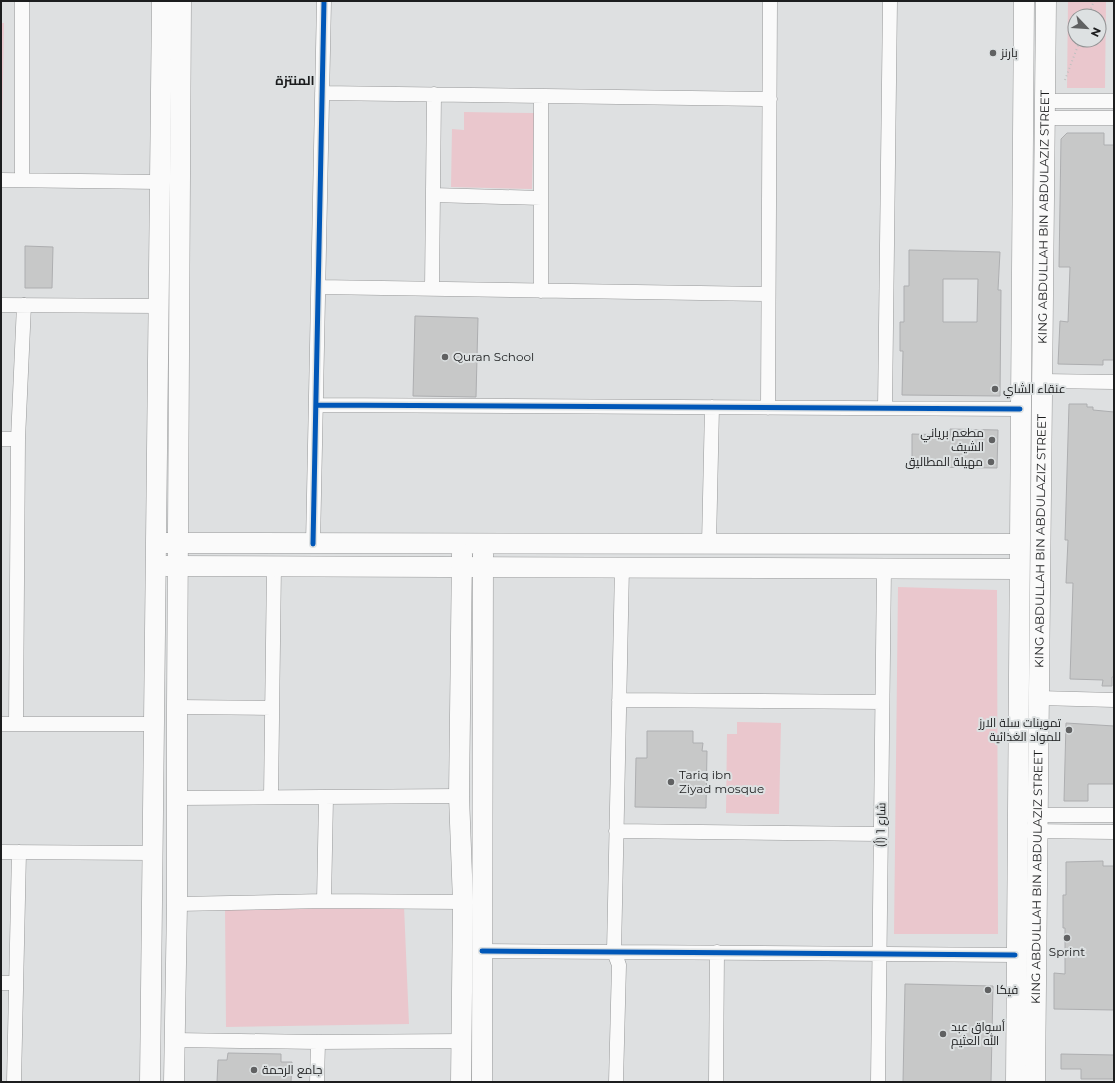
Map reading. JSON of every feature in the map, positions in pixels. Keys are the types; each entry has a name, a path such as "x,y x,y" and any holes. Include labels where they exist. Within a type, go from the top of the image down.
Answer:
{"main road":[{"path":"150,1082 162,1"},
{"path":"174,1082 177,904 182,1"},
{"name":"KING ABDULLAH BIN ABDULAZIZ STREET","path":"1016,1082 1024,1"},
{"name":"KING ABDULLAH BIN ABDULAZIZ STREET","path":"1035,1082 1046,1"},
{"path":"156,543 1019,544"},
{"path":"461,1082 463,1041 463,902 459,796 462,544"},
{"path":"482,1082 484,544"},
{"path":"156,566 1019,569"}],"street":[{"path":"22,1 22,180"},
{"path":"314,544 324,1"},
{"path":"768,408 770,1"},
{"path":"885,408 890,1"},
{"path":"322,93 770,99"},
{"path":"432,289 434,94"},
{"path":"541,96 541,291"},
{"path":"1045,109 1114,101"},
{"path":"1045,109 1114,118"},
{"path":"1,180 160,182"},
{"path":"433,195 541,198"},
{"path":"319,287 768,294"},
{"path":"1,305 159,306"},
{"path":"16,724 18,439 24,306"},
{"path":"1042,381 1114,382"},
{"path":"316,405 1020,409"},
{"path":"709,544 712,408"},
{"path":"1,439 18,439"},
{"path":"271,797 274,566"},
{"path":"616,1082 619,965 614,952 622,567"},
{"name":"شارع 1 (أ)","path":"878,1082 884,568"},
{"path":"1039,698 1114,700"},
{"path":"619,700 882,702"},
{"path":"177,708 272,708"},
{"path":"1,724 154,724"},
{"path":"177,798 459,796"},
{"path":"324,901 326,798"},
{"path":"1017,823 1038,823 1114,816"},
{"path":"1038,823 1114,832"},
{"path":"616,831 880,834"},
{"path":"1,852 152,853"},
{"path":"14,1082 19,852"},
{"path":"177,904 324,901 463,902"},
{"path":"482,951 1016,955"},
{"path":"716,1082 717,952"},
{"path":"1,983 16,983"},
{"path":"174,1040 318,1042 463,1041"},
{"path":"317,1082 318,1042"}],"path":[{"path":"1065,80 1077,48"}],"shaded area":[{"path":"1068,1 1106,1 1106,8 1068,8"},
{"path":"1,23 4,23 2,132 1,132"},
{"path":"1067,48 1105,48 1105,88 1067,88"},
{"path":"464,112 534,113 532,189 451,187 452,129 464,130"},
{"path":"898,587 997,590 998,934 894,934"},
{"path":"737,722 781,723 779,814 726,813 727,734 737,734"},
{"path":"404,906 409,1024 226,1027 225,907"}],"building":[{"path":"1067,133 1104,133 1104,145 1114,145 1114,360 1103,360 1103,365 1058,364 1060,321 1068,322 1070,267 1059,267 1061,139"},
{"path":"25,246 53,247 52,288 25,288"},
{"path":"909,250 1000,252 998,290 1001,290 1000,396 902,395 903,351 900,351 900,322 904,322 904,286 909,286","holes":["943,279 978,279 977,322 943,322"]},
{"name":"Quran School","path":"415,316 478,318 476,397 413,396"},
{"path":"1069,404 1087,404 1087,407 1093,407 1093,410 1114,412 1114,677 1112,677 1112,686 1102,686 1103,680 1070,679 1073,583 1066,583 1068,540 1065,540"},
{"path":"950,429 998,430 997,468 912,467 912,434 950,435"},
{"path":"1066,723 1114,726 1114,784 1088,784 1088,801 1064,801"},
{"name":"Tariq ibn Ziyad mosque","path":"647,731 693,731 693,743 703,743 702,751 707,751 706,808 635,807 636,758 647,758"},
{"path":"1103,861 1103,866 1114,866 1114,1010 1054,1009 1054,973 1065,974 1063,895 1066,895 1066,862"},
{"name":"أسواق عبد الله العثيم","path":"905,984 993,986 991,1082 903,1082"},
{"name":"جامع الرحمة","path":"228,1053 281,1054 281,1062 292,1062 291,1082 217,1082 218,1060 227,1060"},
{"path":"1061,1054 1114,1055 1114,1079 1081,1079 1081,1069 1061,1069"}],"cycle path":[{"path":"313,544 324,1"},
{"path":"316,405 1020,409"},
{"path":"482,951 1015,955"}],"place":[{"name":"بارنز","path":"993,53"},
{"name":"Quran School","path":"445,357"},
{"name":"عنقاء الشاي","path":"995,389"},
{"name":"مطعم برياني الشيف","path":"992,440"},
{"name":"مهيلة المطاليق","path":"991,462"},
{"name":"تموينات سلة الارز للمواد الغذائية","path":"1069,730"},
{"name":"Tariq ibn Ziyad mosque","path":"671,782"},
{"name":"Sprint","path":"1067,938"},
{"name":"فيكا","path":"988,990"},
{"name":"أسواق عبد الله العثيم","path":"943,1034"},
{"name":"جامع الرحمة","path":"254,1070"}],"district":[{"name":"المنتزة","path":"295,80"}]}
